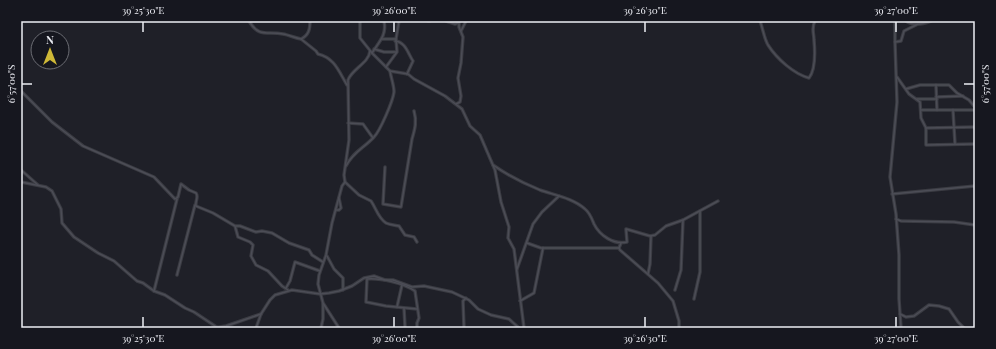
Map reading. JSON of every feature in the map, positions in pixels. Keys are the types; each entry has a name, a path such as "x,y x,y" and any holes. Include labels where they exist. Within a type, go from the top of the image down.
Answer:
{"street":[{"path":"249,21 254,28 262,33 284,34 301,39 318,54 325,56 332,61 347,85"},
{"path":"301,39 309,32 310,21"},
{"path":"345,167 354,153 373,138 381,126 391,106 394,92 390,71 371,52 359,36 360,21"},
{"path":"339,328 323,303 318,284 320,271 326,255 332,223 342,186 345,182 348,140 347,85 350,75 382,39 385,29 384,21"},
{"path":"386,67 397,52 396,40 399,21"},
{"path":"446,21 455,24 458,22 463,37 461,66 458,78 461,96 460,102 456,104"},
{"path":"461,31 466,21"},
{"path":"760,21 770,48 789,68 809,78 812,74 814,62 814,41 812,30 815,21"},
{"path":"896,21 896,114 890,177 897,223 900,266 901,328"},
{"path":"906,21 909,23 918,24"},
{"path":"895,42 902,41 906,28 931,21"},
{"path":"382,39 396,40 404,45 413,61 406,74"},
{"path":"374,49 384,52 397,52"},
{"path":"390,71 406,74 445,96 462,108 470,126 480,136 496,173 501,202 509,227 508,238 513,245 524,328"},
{"path":"897,77 909,94 920,102 921,118 926,128 926,146 975,144"},
{"path":"906,89 916,85 949,85 956,92 969,100 975,107"},
{"path":"936,85 937,110"},
{"path":"21,91 52,122 83,146 154,177 174,199 177,198"},
{"path":"917,99 964,96"},
{"path":"920,110 975,110"},
{"path":"953,110 955,145"},
{"path":"385,167 383,204 402,207 412,139 415,130 416,118 414,111"},
{"path":"348,124 363,124 373,138"},
{"path":"926,128 975,127"},
{"path":"493,165 532,186 567,199 585,209 597,229 605,238 621,243 627,242 626,229 651,236 666,226 683,220 718,201"},
{"path":"21,170 39,185"},
{"path":"21,182 49,188 54,194 60,209 62,222 70,233 98,253 114,261 131,276 154,291 165,294 217,327"},
{"path":"345,182 359,195 371,201 379,217 384,222 399,226 405,235 414,237 417,242"},
{"path":"154,291 180,185 182,184 197,194 196,204 177,275"},
{"path":"892,194 975,186"},
{"path":"516,270 533,224 542,212 559,196"},
{"path":"336,210 341,208 339,198"},
{"path":"196,204 199,208 213,213 235,226 240,226 256,232 264,231 273,233 288,243 309,250 312,255 323,262"},
{"path":"694,299 700,272 700,211"},
{"path":"676,290 681,270 683,220"},
{"path":"896,220 975,224"},
{"path":"235,226 238,237 250,242 253,245 251,256 255,264 274,276 288,290"},
{"path":"648,274 650,264 651,236"},
{"path":"527,243 543,248 619,248 658,283 674,303 679,321 679,328"},
{"path":"619,248 621,243"},
{"path":"520,301 534,293 543,248"},
{"path":"326,255 334,269 342,277 342,290"},
{"path":"285,288 290,281 295,262 320,271"},
{"path":"256,328 261,314 271,298 275,295 288,290 302,290 320,294 329,294 352,286 360,280 377,276 385,280 393,280 414,288 422,286 452,292 471,301 478,309 494,316 509,319 520,328"},
{"path":"367,278 366,302 416,309"},
{"path":"367,278 379,279 402,285 416,291 416,309 418,318 417,328"},
{"path":"360,280 366,283"},
{"path":"397,307 402,285"},
{"path":"464,328 463,301 466,298"},
{"path":"321,328 323,319 323,303"},
{"path":"900,314 906,317 914,316 929,305 939,306 949,309 964,328"},
{"path":"404,308 404,327"},
{"path":"213,328 226,326 261,314"}]}
